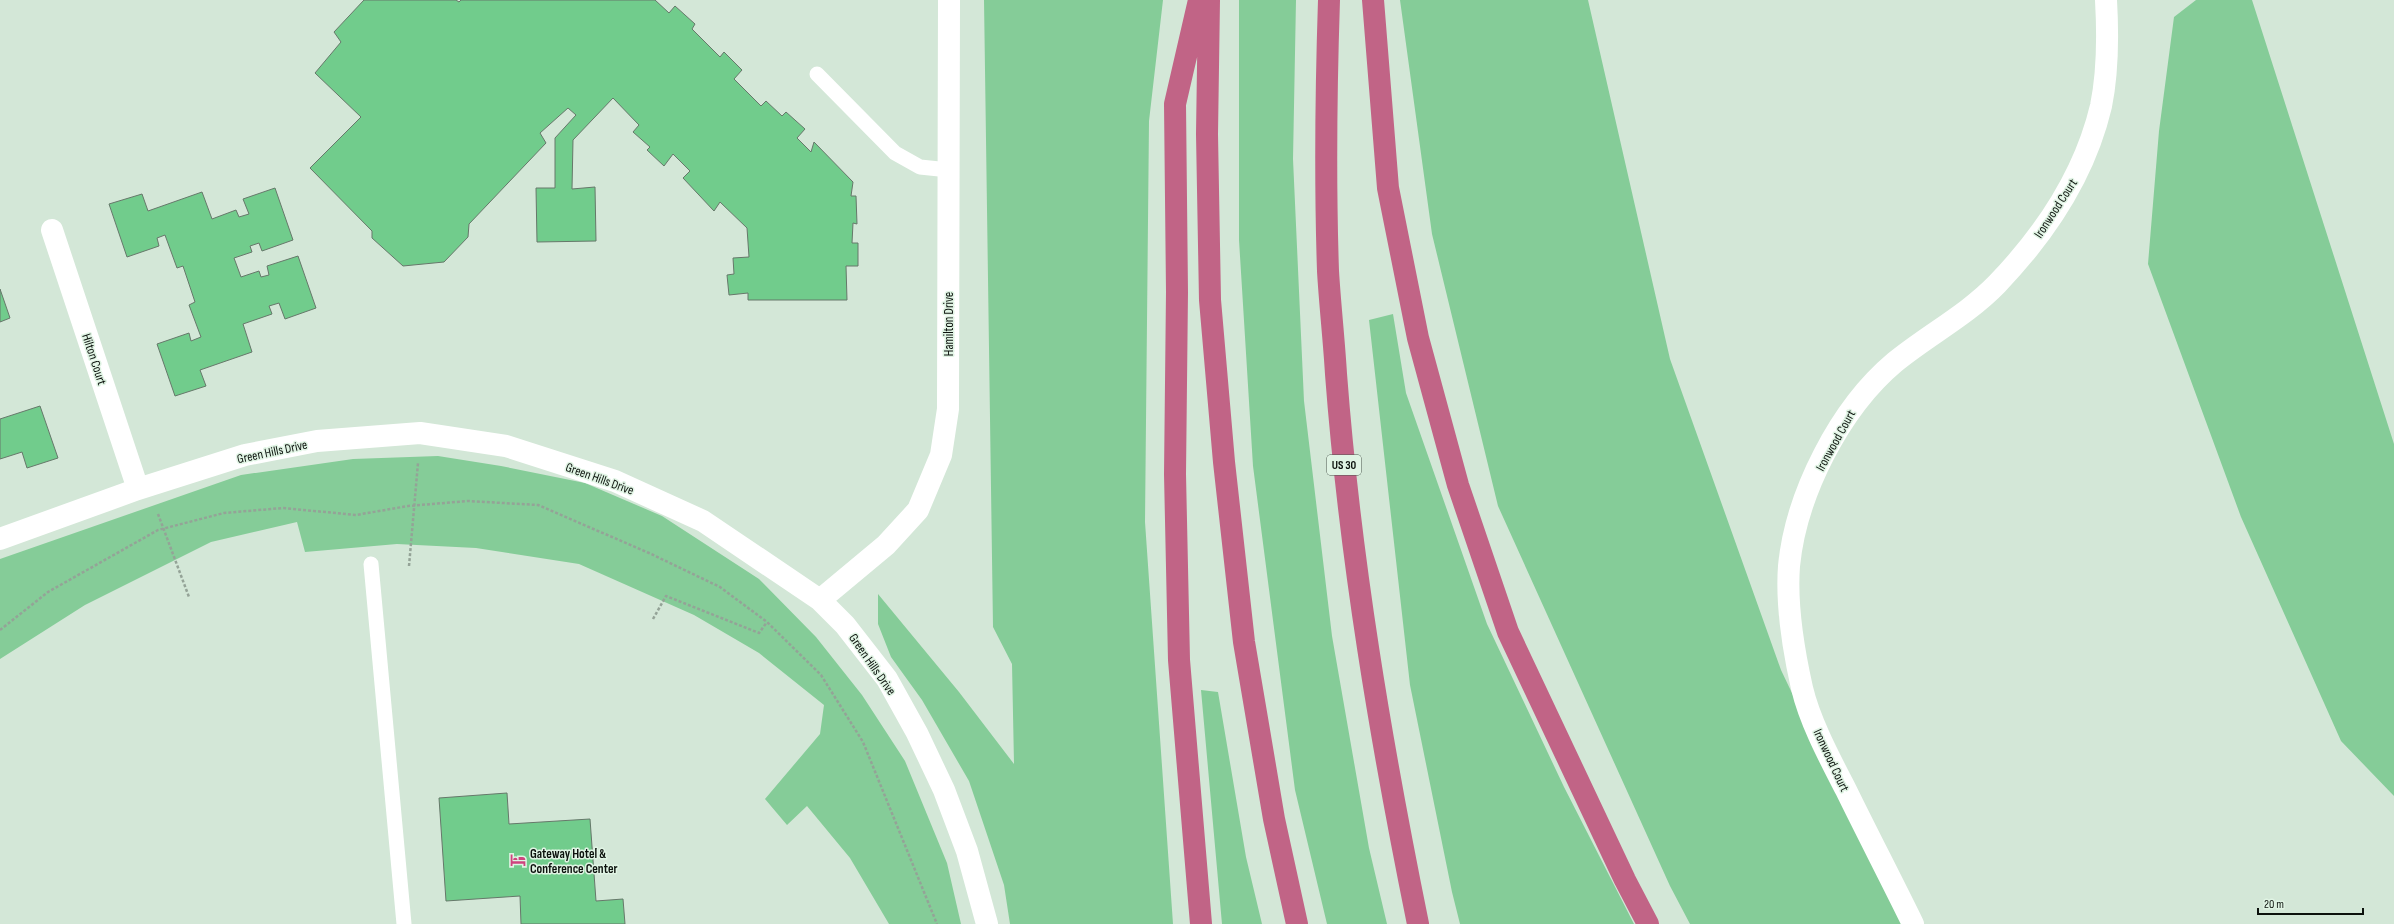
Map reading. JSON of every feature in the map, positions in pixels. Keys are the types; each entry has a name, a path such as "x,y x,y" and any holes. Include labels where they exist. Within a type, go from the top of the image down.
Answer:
{"highway":[{"path":"1198,0 1175,104 1177,292 1175,474 1179,660 1202,924"},
{"path":"1209,0 1207,134 1210,300 1224,462 1244,642 1274,819 1297,924"},
{"name":"US 30","path":"1329,0 1325,114 1328,273 1342,453 1364,623 1392,797 1418,924"},
{"path":"1373,0 1388,188 1418,338 1458,485 1508,632 1621,873 1648,924"}],"street":[{"name":"Hamilton Drive","path":"820,600 886,545 918,510 941,455 948,408 950,0"},
{"name":"Ironwood Court","path":"1913,924 1827,753 1802,690 1789,618 1790,565 1798,523 1801,510 1823,456 1852,406 1894,363 1954,320 1996,285 2038,237 2078,173 2101,106 2108,39 2106,0"},
{"name":"Hilton Court","path":"52,230 143,487"},
{"name":"Green Hills Drive","path":"0,539 143,487 245,455 317,441 420,433 506,446 615,481 703,521 820,600 845,625 887,679 917,734 944,790 967,851 987,924"}],"lane":[{"path":"818,74 894,153 920,167 949,170"},
{"path":"371,564 404,924"}],"path":[{"path":"408,566 418,457"},
{"path":"143,487 164,528 189,597"},
{"path":"0,630 48,592 164,528 224,513 283,508 356,515 414,506 468,501 538,505 649,553 720,587 767,622 821,675 863,742 914,864 937,924"},
{"path":"653,619 666,596 759,633 767,622"}],"green space":[{"path":"984,0 1163,0 1149,121 1145,522 1173,924 1010,924 1004,885 969,781 922,700 891,657 878,624 878,594 959,692 1014,764 1012,664 993,627"},
{"path":"1239,0 1296,0 1293,159 1304,401 1332,636 1369,848 1387,924 1327,924 1295,790 1253,466 1239,240"},
{"path":"1400,0 1588,0 1670,359 1781,670 1902,924 1690,924 1670,886 1498,506 1432,234"},
{"path":"2196,0 2252,0 2394,444 2394,796 2341,741 2241,517 2148,264 2159,131 2174,17"},
{"path":"1393,314 1406,393 1487,624 1564,787 1634,924 1460,924 1452,892 1410,685 1369,320"},
{"path":"438,456 501,466 585,483 662,516 759,579 816,637 862,695 905,761 947,863 961,924 889,924 850,858 807,806 787,825 765,799 820,734 824,705 759,653 694,615 579,564 476,548 397,544 305,552 297,522 211,542 85,605 0,659 0,559 241,475 353,459"},
{"path":"1201,690 1218,692 1246,857 1262,924 1222,924"}],"building":[{"path":"364,0 456,0 459,2 461,0 655,0 669,13 675,6 695,24 692,29 720,57 724,52 742,70 734,79 761,106 766,101 782,116 786,112 805,129 797,138 811,152 814,142 853,182 851,196 856,196 857,224 853,223 852,243 858,243 858,266 846,266 847,300 748,300 748,293 729,295 727,275 734,274 733,258 749,257 747,228 720,202 714,211 683,178 690,171 673,154 664,166 647,150 650,147 633,132 639,125 613,98 573,140 572,189 595,187 596,241 537,242 536,188 555,188 555,138 576,115 568,108 540,133 546,143 469,224 468,237 444,262 403,266 372,238 372,231 310,168 361,117 315,73 341,42 334,32"},
{"path":"275,188 293,240 262,251 259,243 250,246 252,252 234,258 241,277 259,271 261,277 269,275 267,266 298,256 316,308 285,319 279,303 269,306 272,314 243,324 252,352 200,370 206,386 175,396 157,344 189,333 191,341 201,337 189,305 195,302 183,266 177,268 165,235 157,238 159,246 127,257 109,204 142,194 148,211 202,192 212,219 236,210 239,217 249,214 243,199"},
{"path":"0,289 10,318 0,322"},
{"path":"40,406 58,458 27,468 22,452 0,459 0,419"},
{"name":"Gateway Hotel & Conference Center","path":"507,793 509,824 590,819 596,901 623,899 625,924 521,924 520,896 446,901 439,798"}],"place":[{"name":"Gateway Hotel & Conference Center","path":"518,860"}]}
